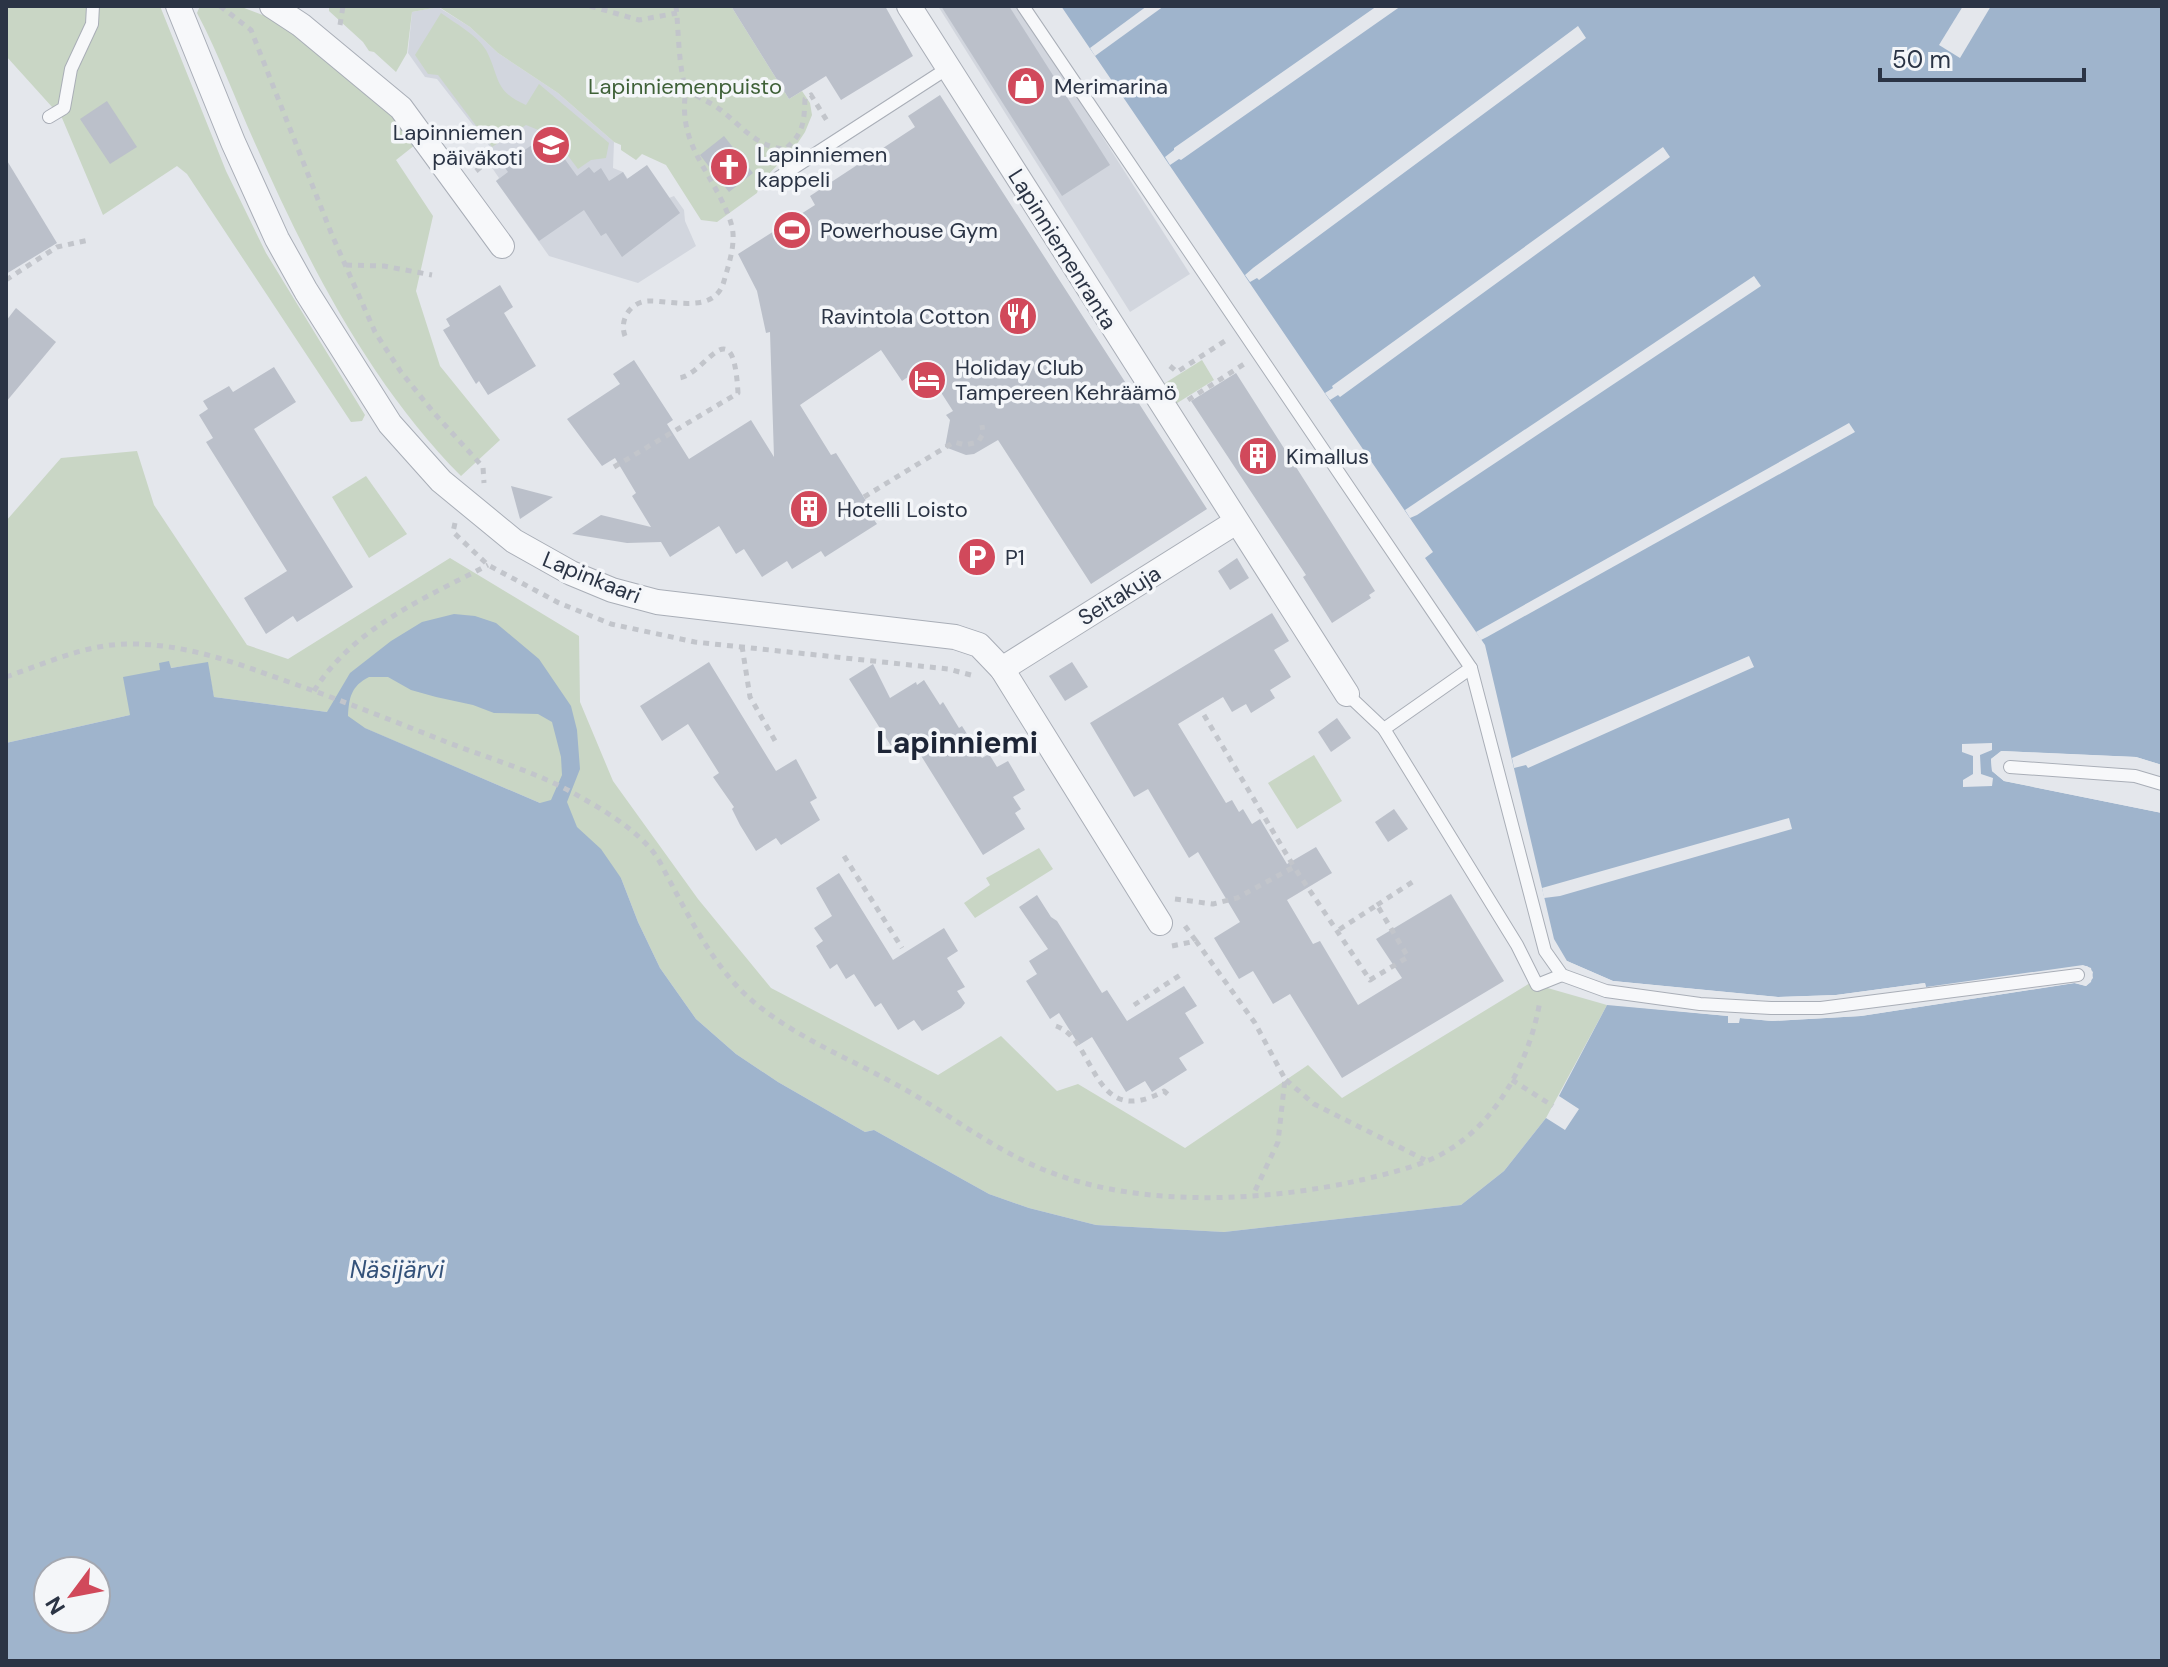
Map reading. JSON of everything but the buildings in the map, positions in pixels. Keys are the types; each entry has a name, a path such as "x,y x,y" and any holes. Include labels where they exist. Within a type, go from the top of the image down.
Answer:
{"street":[{"name":"Lapinkaari","path":"178,6 233,142 277,239 390,424 441,481 469,506 542,559 612,590 657,602 955,637 979,645 992,674 1160,923"},
{"path":"272,6 310,32 401,108 502,246"},
{"name":"Lapinniemenranta","path":"909,6 1347,694"},
{"name":"Seitakuja","path":"992,674 1236,522"}],"lane":[{"path":"49,117 64,108 71,69 92,24 93,6"},
{"path":"1023,6 1471,668 1545,951 1562,975 1606,991 1652,999 1783,1008 1821,1008 2078,975"},
{"path":"778,178 948,68"},
{"path":"1384,729 1471,668"},
{"path":"1347,694 1384,729 1517,945 1537,985 1562,975"},
{"path":"2010,767 2135,776 2162,784"}],"path":[{"path":"220,6 251,30 375,332 401,372 483,467 484,482 480,493 454,524 453,532 488,565 559,603 611,624 695,642 992,674"},
{"path":"590,6 639,20 676,10 681,71 686,90 683,111 687,136 727,213 734,236 719,292 690,304 643,302 625,316 625,336"},
{"path":"686,90 714,105 755,140 785,149 794,142 805,123 805,99 811,95 838,139"},
{"path":"6,280 57,247 89,240"},
{"path":"345,265 384,266 432,275"},
{"path":"1177,372 1216,347"},
{"path":"614,467 738,393 733,358 723,349 716,350 685,377 677,378"},
{"path":"1200,392 1229,374"},
{"path":"864,497 954,442 965,445 978,442 983,434 982,425"},
{"path":"314,691 324,674 349,647 388,618 488,565"},
{"path":"6,677 94,646 136,644 206,652 354,706 580,796 628,828 655,854 710,952 754,1002 798,1032 901,1087 1013,1155 1049,1172 1150,1195 1224,1198 1340,1184 1426,1161 1446,1152 1475,1130 1500,1101 1512,1080 1524,1057 1541,1004 1537,985"},
{"path":"742,646 750,697 778,746"},
{"path":"1204,715 1294,867 1370,980 1408,957 1377,905"},
{"path":"844,856 902,948"},
{"path":"1166,898 1213,904 1237,898 1294,867"},
{"path":"1337,931 1414,881"},
{"path":"1171,946 1196,941 1255,1023 1285,1079 1314,1104 1426,1161"},
{"path":"1134,1005 1182,974"},
{"path":"1056,1026 1073,1037 1096,1078 1113,1094 1134,1102 1144,1101 1164,1091 1171,1097"},
{"path":"1253,1195 1278,1142 1285,1079"},
{"path":"1512,1080 1553,1106"}],"shaded area":[{"path":"938,6 1019,6 1190,274 1130,312"},
{"name":"Lapinniemen päiväkoti","path":"438,7 470,27 498,53 558,93 614,142 613,168 623,172 628,179 669,198 674,196 684,210 685,221 696,246 638,283 549,256 496,181 499,178 484,156 491,148 437,79 425,77 408,53 412,12"}],"green space":[{"path":"6,6 160,6 226,171 266,253 365,415 362,421 351,422 187,174 177,166 103,215 62,118 6,56"},
{"path":"200,6 239,6 276,20 388,109 415,145 396,160 433,216 416,291 440,366 500,440 461,476 397,401 343,319 274,186 197,13"},
{"name":"Lapinniemenpuisto","path":"329,6 731,6 789,99 802,91 810,103 812,115 795,147 760,183 757,193 717,222 701,220 666,165 642,154 636,160 621,150 621,145 558,93 498,53 470,27 439,7 412,12 407,53 396,72 369,51 329,11"},
{"path":"441,13 482,44 499,82 508,94 526,105 539,84 609,143 606,158 591,160 578,169 553,136 526,125 492,147 438,75 428,74 415,55"},
{"path":"1202,360 1214,380 1174,405 1162,385"},
{"path":"137,451 154,505 247,645 288,659 450,558 579,636 580,702 613,781 698,899 771,988 938,1075 1001,1036 1057,1091 1078,1084 1185,1148 1308,1065 1342,1098 1530,983 1607,1005 1546,1118 1504,1171 1461,1205 1224,1232 1096,1225 989,1194 874,1130 865,1132 736,1054 696,1019 660,968 621,878 540,803 327,712 214,697 207,663 170,668 169,662 130,715 6,743 6,521 61,458"},
{"path":"366,476 407,534 369,558 332,497"},
{"path":"1314,755 1342,801 1297,829 1268,783"},
{"path":"1039,848 1053,869 975,918 964,903 990,885 986,878"}],"water":[{"name":"Näsijärvi","path":"1061,6 2162,6 2162,765 2136,757 2002,751 1991,759 1992,771 2004,781 2162,813 2162,1661 6,1661 6,743 130,715 123,677 160,670 159,663 169,661 171,668 208,662 214,697 327,712 350,673 391,641 422,622 454,614 475,616 496,623 539,659 571,706 577,730 580,769 567,802 577,827 601,849 621,878 660,968 696,1019 736,1054 865,1132 874,1130 989,1194 1096,1225 1224,1232 1461,1205 1504,1171 1546,1118 1565,1130 1579,1109 1559,1096 1607,1005 1728,1016 1728,1023 1739,1023 1739,1018 1772,1021 1861,1016 2075,983 2086,986 2091,982 2093,972 2087,966 1926,988 1925,983 1836,995 1778,997 1613,981 1567,961 1554,939 1485,645 1425,558 1433,552","holes":["369,677 388,677 411,690 494,713 538,714 552,722 562,775 551,800 540,803 365,728 348,716 350,698 363,681"]}],"pier":[{"path":"1147,6 1164,6 1095,56 1090,48"},
{"path":"1377,6 1401,6 1170,165 1165,157 1174,148"},
{"path":"1963,6 1991,6 1960,58 1939,45"},
{"path":"1578,26 1586,38 1259,280 1250,282 1245,275 1253,268"},
{"path":"1663,147 1670,157 1340,397 1338,395 1330,400 1325,393 1332,386"},
{"path":"1754,276 1761,286 1410,518 1405,510"},
{"path":"1849,423 1855,432 1487,637 1481,640 1476,632"},
{"path":"1749,656 1754,667 1528,768 1526,765 1514,768 1512,758"},
{"path":"1992,743 1992,750 1980,755 1981,774 1993,778 1992,786 1963,787 1963,780 1973,774 1973,756 1962,752 1962,744"},
{"path":"2001,751 2136,757 2162,765 2162,769 2135,761 2002,755 1995,760 1996,770 2005,778 2162,809 2162,813 2004,781 1992,771 1991,759"},
{"path":"1789,818 1792,829 1544,898 1542,888"},
{"path":"1567,961 1613,981 1778,997 1836,995 1925,983 1926,987 2083,965 2091,968 2093,978 2086,986 2074,983 1861,1016 1772,1021 1740,1018 1739,1023 1728,1023 1728,1016 1604,1004 1608,1001 1729,1012 1735,1019 1739,1014 1772,1017 1820,1015 1924,1003 1927,1000 2074,979 2085,981 2089,973 2083,969 1923,991 1922,987 1836,999 1777,1001 1612,985 1573,969 1566,965"}],"place":[{"name":"Merimarina","path":"1026,86"},
{"name":"Lapinniemen päiväkoti","path":"551,145"},
{"name":"Lapinniemen kappeli","path":"729,167"},
{"name":"Powerhouse Gym","path":"792,230"},
{"name":"Ravintola Cotton","path":"1018,316"},
{"name":"Holiday Club Tampereen Kehräämö","path":"927,380"},
{"name":"Kimallus","path":"1258,456"},
{"name":"Hotelli Loisto","path":"809,509"},
{"name":"P1","path":"977,557"}],"district":[{"name":"Lapinniemi","path":"957,743"}]}
